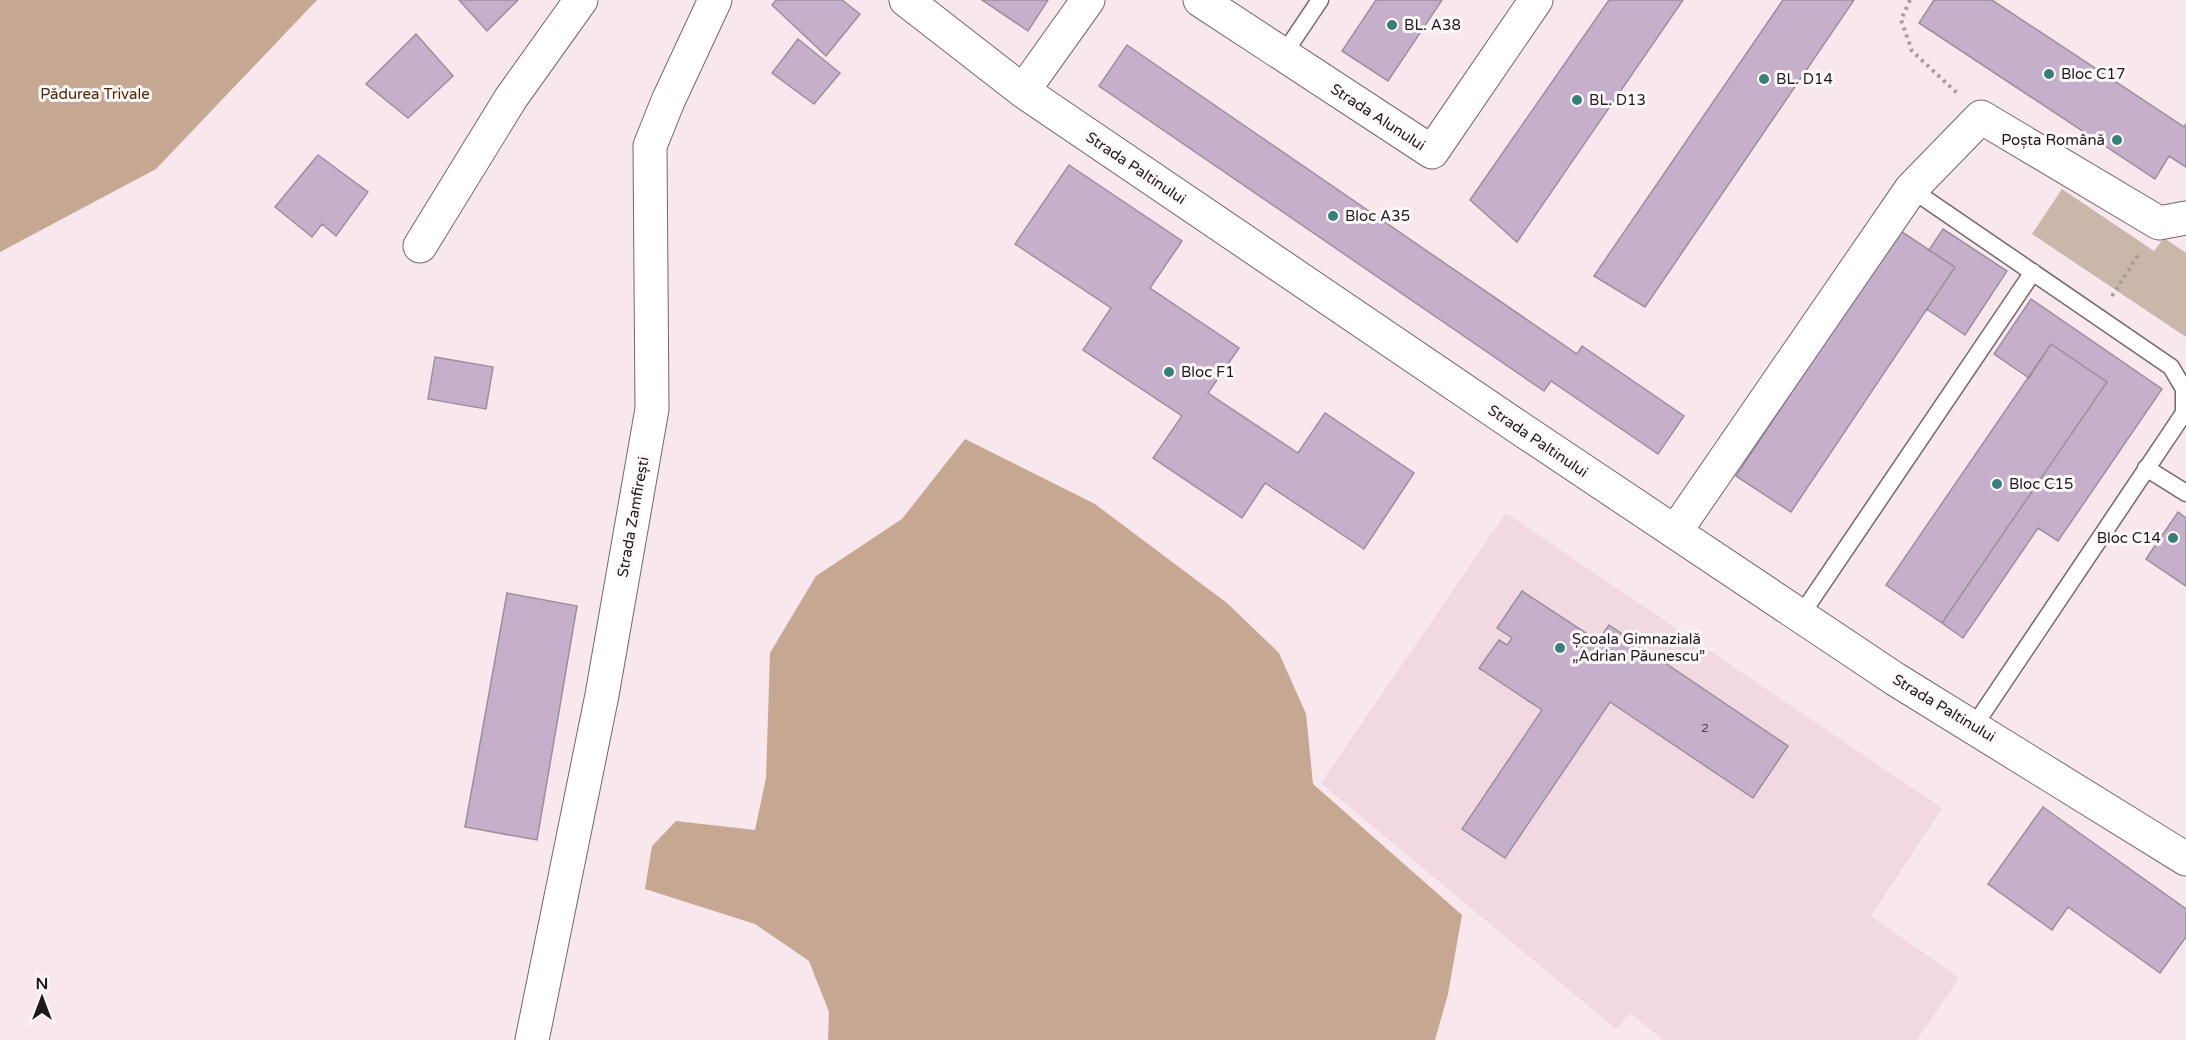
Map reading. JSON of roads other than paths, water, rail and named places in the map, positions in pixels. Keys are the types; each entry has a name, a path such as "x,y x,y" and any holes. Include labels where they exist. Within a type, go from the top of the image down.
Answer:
{"street":[{"path":"420,246 511,98 581,0"},
{"name":"Strada Zamfirești","path":"532,1040 602,695 652,409 650,146 668,101 715,0"},
{"name":"Strada Paltinului","path":"906,0 1023,90 1299,280 1895,679 2186,859"},
{"path":"1023,90 1088,0"},
{"name":"Strada Alunului","path":"1200,0 1432,152 1536,0"},
{"path":"1675,532 1911,189 1981,117 2159,224 2186,218"}],"lane":[{"path":"1283,55 1320,0"},
{"path":"1911,189 2171,367 2184,389 2184,413 1974,726"},
{"path":"1801,615 2033,272"},
{"path":"2146,468 2186,493"}],"place":[{"name":"BL. A38","path":"1392,25"},
{"name":"Bloc C17","path":"2049,74"},
{"name":"BL. D14","path":"1764,79"},
{"name":"BL. D13","path":"1577,100"},
{"name":"Poșta Română","path":"2117,140"},
{"name":"Bloc A35","path":"1333,216"},
{"name":"Bloc F1","path":"1169,372"},
{"name":"Bloc C15","path":"1997,484"},
{"name":"Bloc C14","path":"2173,538"},
{"name":"Școala Gimnazială „Adrian Păunescu”","path":"1560,648"}],"park label":[{"name":"Pădurea Trivale","path":"95,94"}]}
